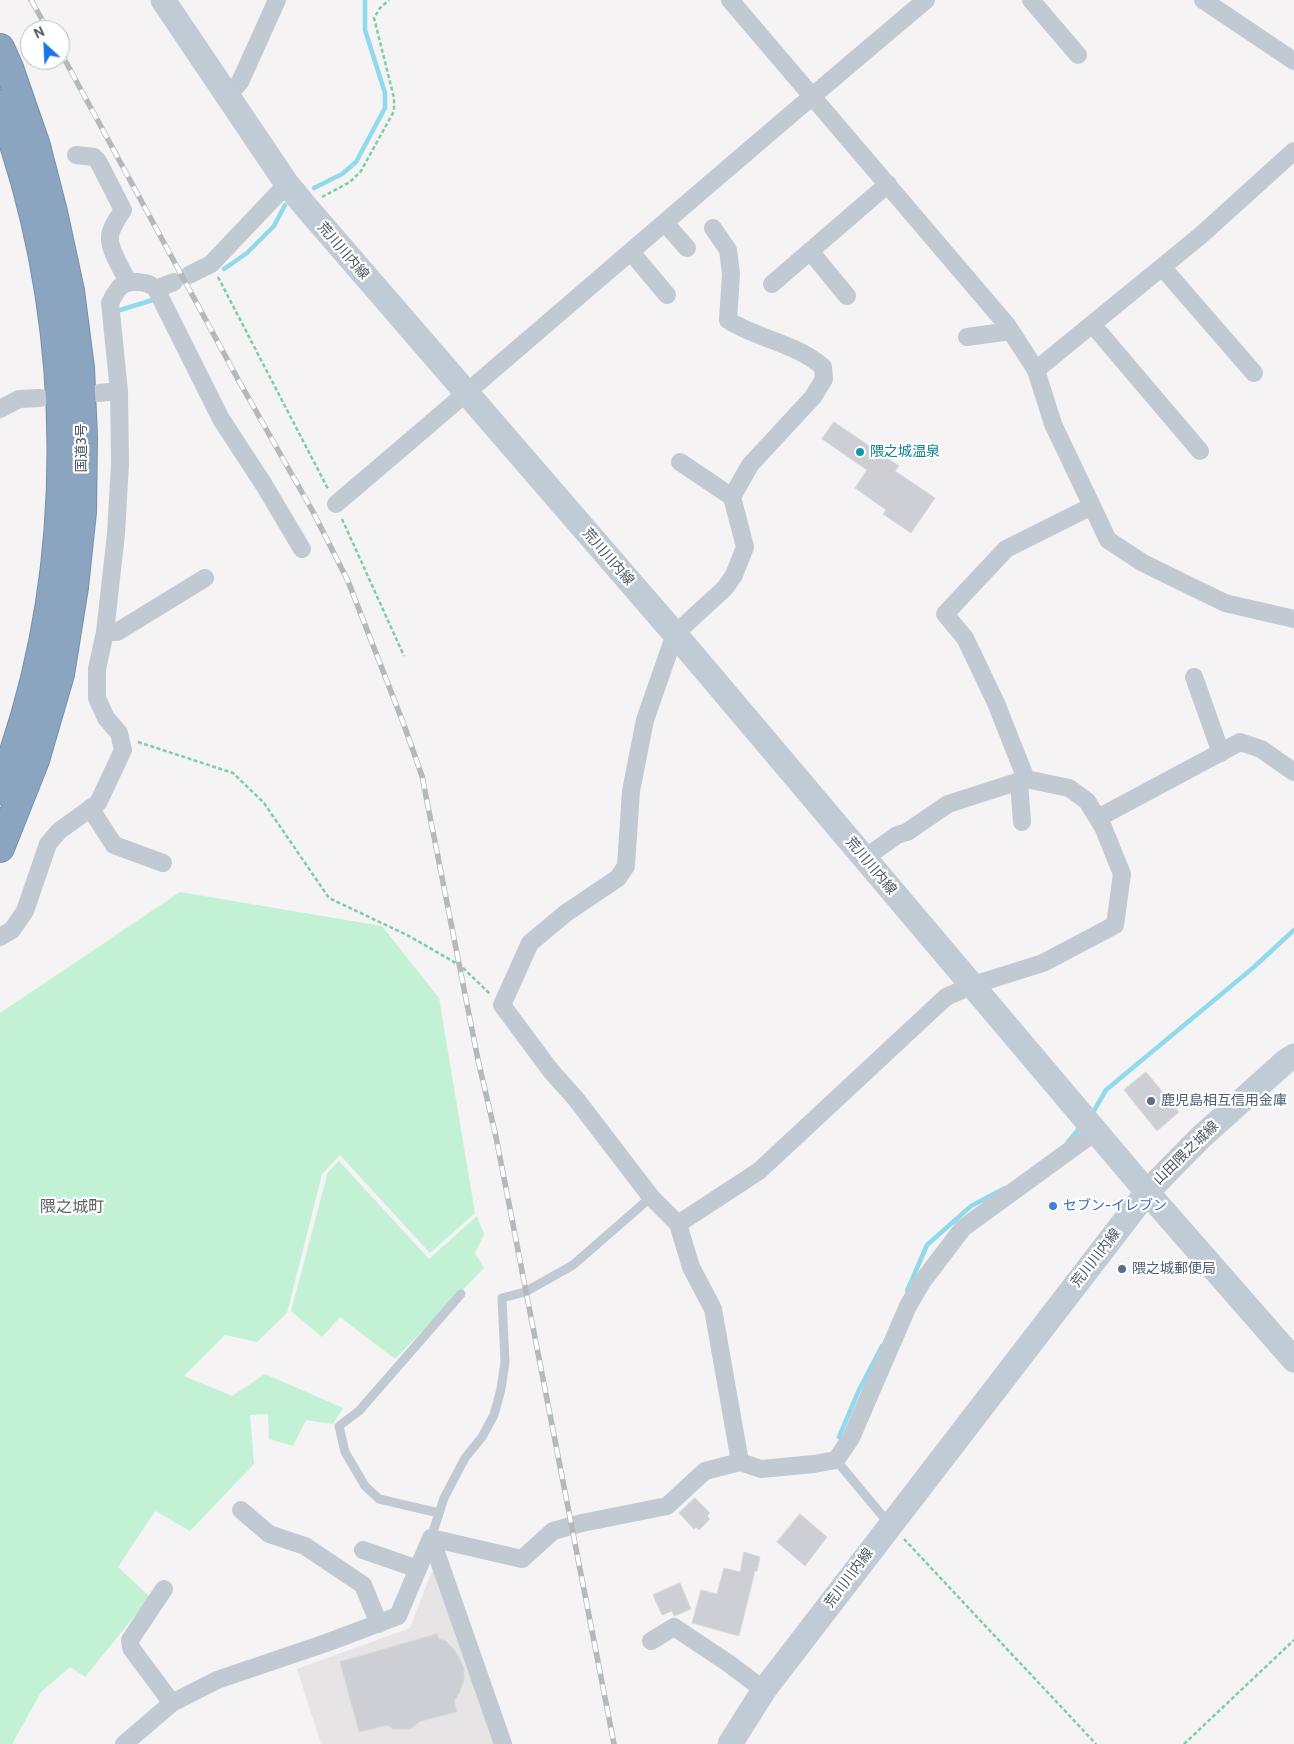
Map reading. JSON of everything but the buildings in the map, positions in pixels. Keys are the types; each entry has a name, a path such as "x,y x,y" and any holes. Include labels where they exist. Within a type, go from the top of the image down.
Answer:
{"highway":[{"name":"国道3号","path":"0,48 9,68 36,146 53,212 71,301 80,368 83,437 82,512 74,587 60,674 35,760 0,848"},
{"name":"国道3号","path":"0,104 17,150 33,210 48,291 59,366 61,515 54,586 38,666 13,756 0,790"}],"main road":[{"name":"荒川川内線","path":"163,0 287,184 466,394 675,634 1146,1192 764,1690 730,1744"},
{"name":"山田隈之城線","path":"1146,1192 1200,1138 1294,1056"},
{"path":"1146,1192 1294,1360"}],"street":[{"path":"228,96 240,82 277,0"},
{"path":"730,0 1011,330 1036,370 1053,424 1108,540 1143,563 1225,603 1294,619"},
{"path":"336,504 811,96 926,0"},
{"path":"1031,0 1078,55"},
{"path":"1203,0 1294,61"},
{"path":"1036,370 1200,236 1294,151"},
{"path":"76,155 94,157 123,210 114,225 110,237 111,247 128,282"},
{"path":"156,289 212,264 287,184"},
{"path":"772,284 888,184"},
{"path":"665,223 687,248"},
{"path":"714,228 728,250 731,274 728,320 740,328 814,359 823,367 824,379 813,397 750,465 732,497"},
{"path":"631,252 667,294"},
{"path":"810,252 847,296"},
{"path":"1162,267 1254,373"},
{"path":"0,937 12,930 25,911 48,844 59,830 98,803 123,750 119,733 106,718 97,698 96,669 105,632 116,534 120,464 119,391 110,303 117,290 128,282 148,283 156,289 221,419 264,485 302,549"},
{"path":"1092,324 1200,451"},
{"path":"967,338 1011,330"},
{"path":"99,393 119,391"},
{"path":"0,409 19,400 40,398"},
{"path":"680,462 732,497 745,547 734,575 725,588 675,634 656,684 631,791 626,866 618,878 566,912 530,943 502,1005 551,1071 576,1100 651,1197 678,1224 692,1267 713,1310 740,1462"},
{"path":"1022,822 1023,780 996,703 965,638 945,614 1006,549 1092,506"},
{"path":"105,632 117,632 205,578"},
{"path":"1194,677 1222,752"},
{"path":"1098,818 1240,742 1261,749 1294,772"},
{"path":"678,1224 759,1171 946,997 973,985 1043,963 1115,925 1122,874 1098,818 1087,801 1069,788 1023,780 948,804 907,832 896,835 865,858"},
{"path":"90,808 114,845 163,863"},
{"path":"431,1538 522,1559 553,1531 582,1523 667,1506 706,1472 740,1462 761,1469 836,1460 851,1438 908,1306 922,1282 963,1228 1089,1125"},
{"path":"240,1510 269,1534 305,1546 363,1585 379,1624"},
{"path":"124,1744 172,1703 217,1680 398,1616 431,1538"},
{"path":"431,1538 503,1744"},
{"path":"363,1550 418,1570"},
{"path":"164,1589 130,1640 131,1648 172,1703"},
{"path":"652,1641 674,1627 764,1690"}],"lane":[{"path":"431,1538 444,1498 465,1458 482,1437 494,1415 501,1389 505,1362 502,1298 525,1292 573,1265 651,1197"},
{"path":"439,1513 379,1499 365,1486 345,1452 339,1426 359,1411 461,1294"},
{"path":"836,1460 890,1525"}],"path":[{"path":"306,207 350,182 361,171 394,111 394,98 374,18 380,8 389,0"},
{"path":"212,264 336,504 404,656"},
{"path":"122,743 140,742 232,773 264,803 329,898 409,936 460,966 502,1005"},
{"path":"890,1525 1096,1744"},
{"path":"1184,1744 1294,1640"}],"shaded area":[{"path":"432,1571 439,1574 498,1744 321,1744 297,1669 410,1628"}],"green space":[{"path":"180,892 382,926 439,998 475,1213 430,1253 340,1155 322,1174 287,1313 257,1342 225,1335 184,1376 232,1396 265,1374 343,1408 333,1424 306,1420 293,1446 269,1439 268,1414 250,1415 254,1464 190,1531 155,1511 118,1567 150,1597 85,1677 70,1667 41,1692 12,1744 0,1744 0,1013"},
{"path":"339,1161 429,1259 477,1216 484,1234 475,1253 484,1268 395,1359 340,1317 322,1337 291,1311 328,1172"}],"waterway":[{"path":"314,188 342,174 356,162 385,108 385,93 365,30 365,0"},
{"path":"224,269 247,253 274,226 285,205"},
{"path":"117,311 156,299"},
{"path":"1092,1114 1106,1090 1254,967 1294,930"},
{"path":"1068,1142 1082,1125"},
{"path":"907,1291 927,1245 971,1206 1005,1188"},
{"path":"839,1437 859,1390 882,1346"}],"railway":[{"path":"31,0 42,20"},
{"path":"70,69 240,383 312,510 348,581 422,776 478,1060 496,1137 614,1744"}],"place":[{"name":"隈之城温泉","path":"860,452"},
{"name":"鹿児島相互信用金庫","path":"1151,1101"},
{"name":"セブン-イレブン","path":"1053,1206"},
{"name":"隈之城郵便局","path":"1122,1269"}],"district":[{"name":"隈之城町","path":"72,1207"}]}
